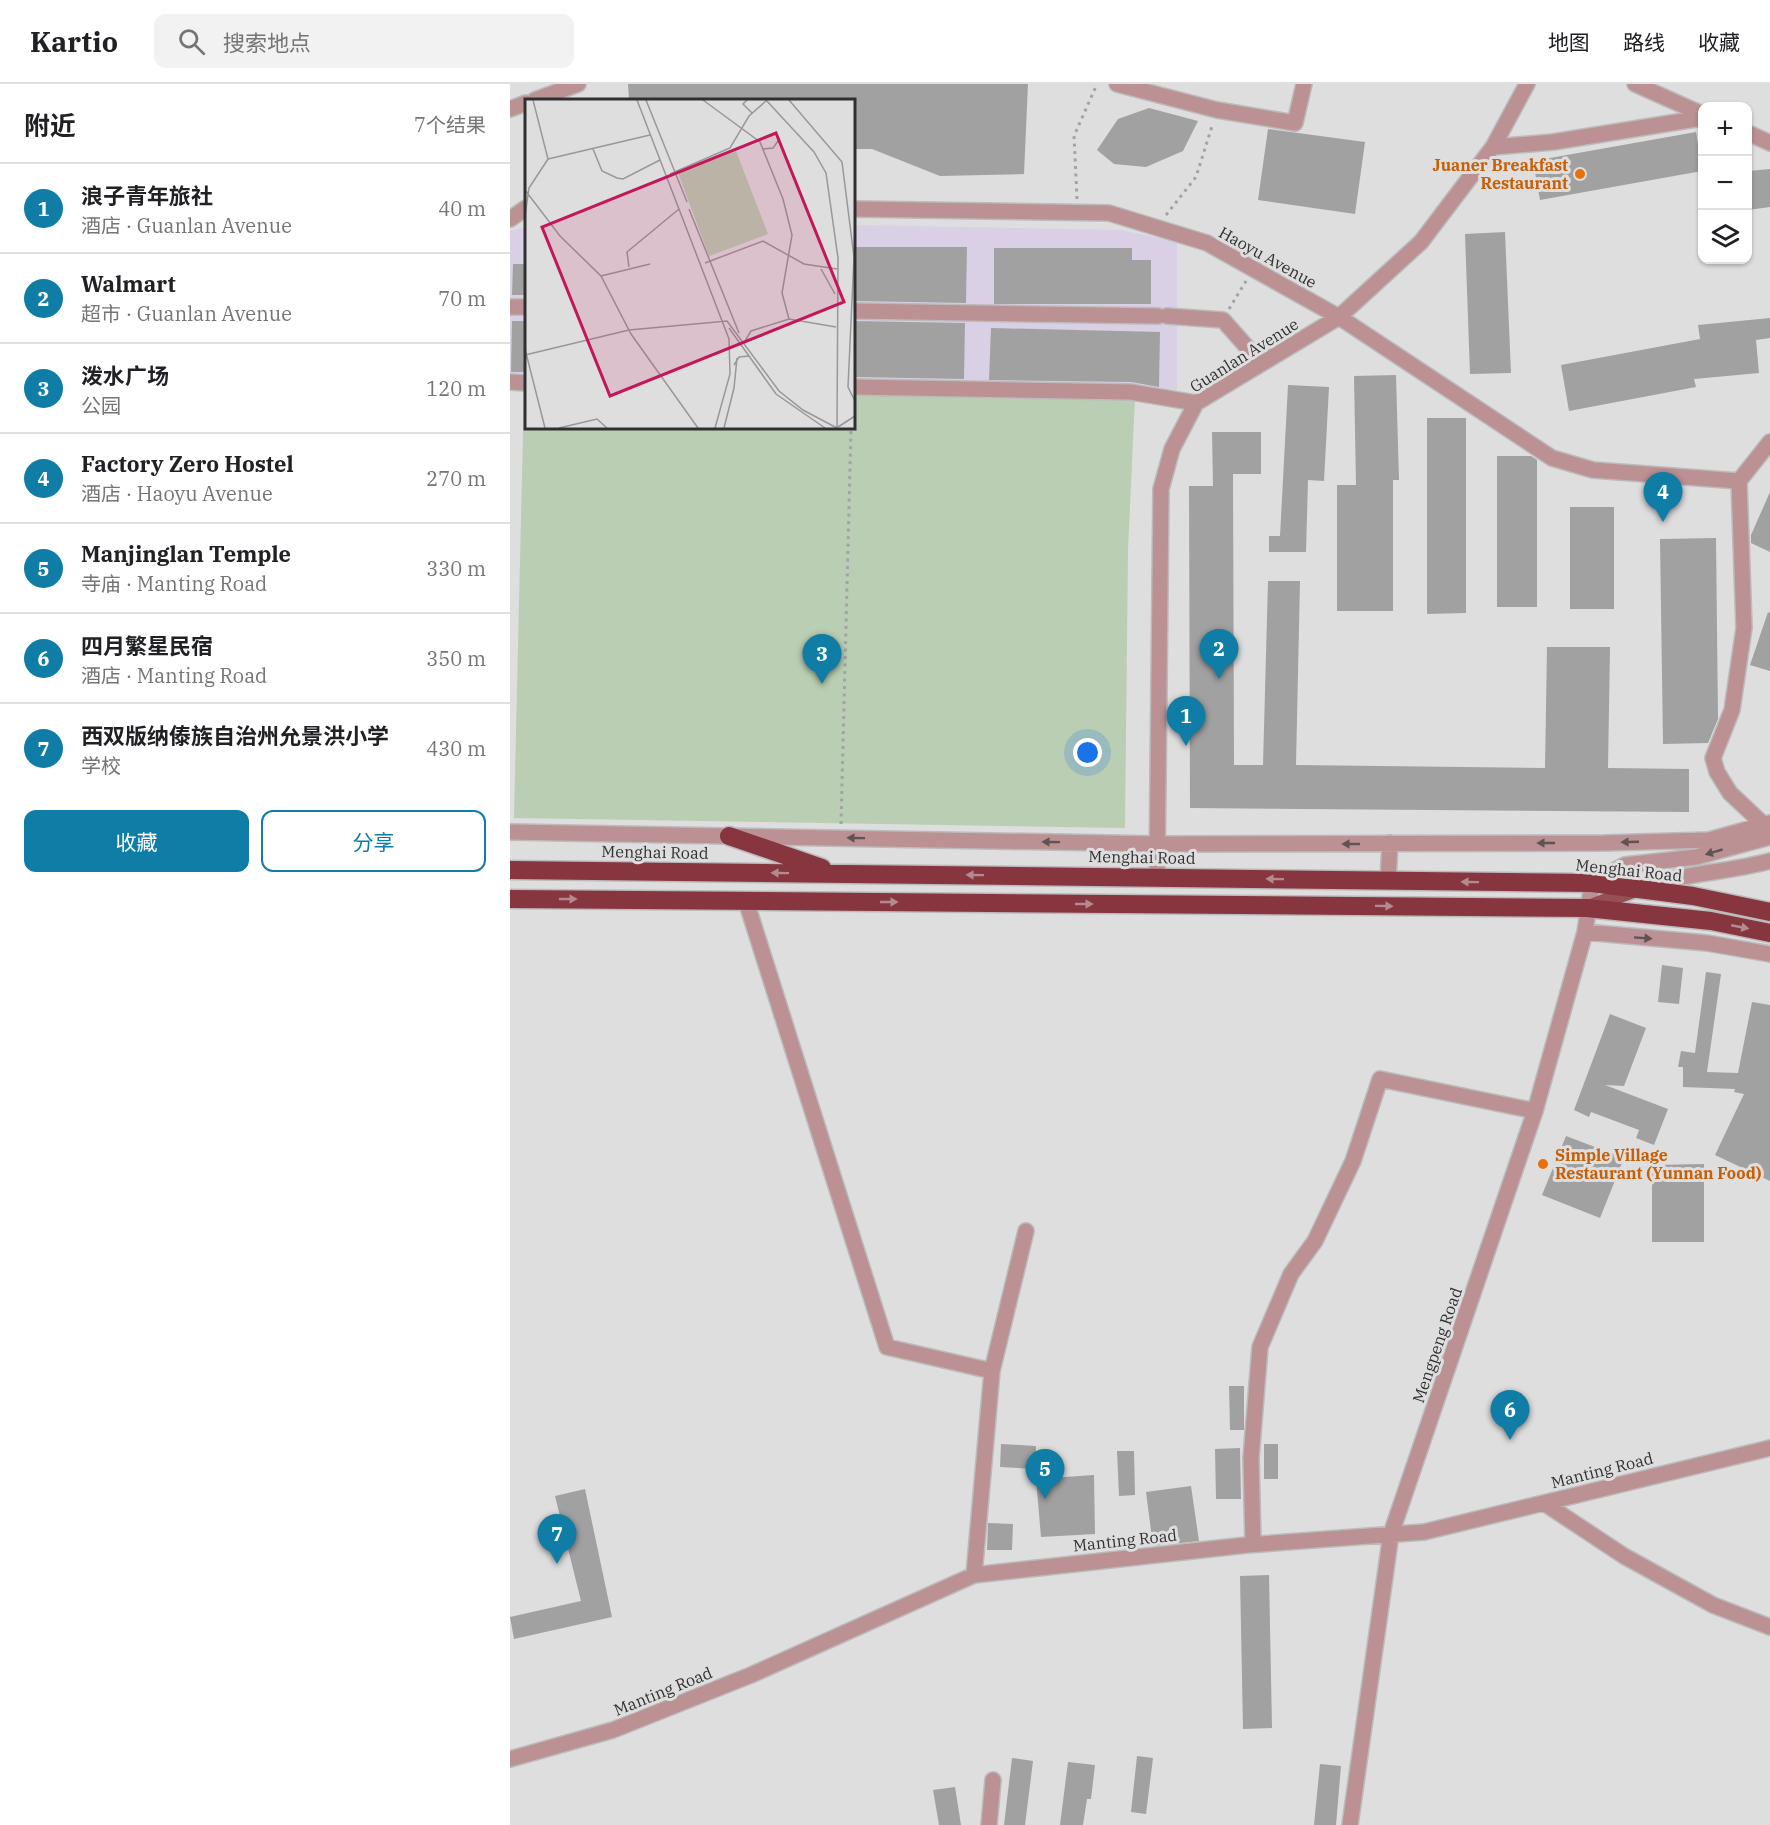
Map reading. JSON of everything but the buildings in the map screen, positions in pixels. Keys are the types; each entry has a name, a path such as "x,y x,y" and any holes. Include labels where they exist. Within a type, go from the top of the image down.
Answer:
{"highway":[{"path":"729,836 837,874"},
{"name":"Menghai Road","path":"510,870 1592,883 1693,896 1770,912"},
{"path":"510,899 1587,908 1711,921 1770,933"}],"main road":[{"path":"1587,908 1637,889"}],"street":[{"path":"1118,84 1217,110 1295,123 1304,84"},
{"name":"Guanlan Avenue","path":"1157,877 1161,489 1172,449 1196,403 1339,317 1421,242 1493,147 1527,84"},
{"path":"1635,84 1698,112"},
{"path":"539,99 573,91"},
{"path":"510,109 525,104"},
{"path":"1493,147 1553,142 1698,119"},
{"path":"1752,136 1770,143"},
{"path":"510,219 525,209"},
{"name":"Haoyu Avenue","path":"855,209 1109,213 1207,243 1339,317 1552,458 1593,470 1739,481"},
{"path":"510,306 525,307"},
{"path":"855,311 1162,316 1222,320 1261,363"},
{"path":"510,382 525,383"},
{"path":"855,387 1131,392 1196,403"},
{"path":"1768,828 1730,793 1717,772 1713,758 1732,710 1744,628 1739,481 1770,442"},
{"path":"510,832 1158,844 1709,840 1768,828"},
{"path":"1592,883 1625,865 1696,857 1768,828"},
{"path":"1388,881 1390,843"},
{"path":"1637,889 1661,880 1747,867 1770,861"},
{"name":"Mengpeng Road","path":"1350,1825 1392,1534 1535,1111 1585,932 1592,883"},
{"path":"746,901 888,1347 992,1371"},
{"path":"1585,932 1707,943 1770,954"},
{"path":"1253,1544 1251,1458 1260,1347 1291,1274 1315,1241 1353,1161 1380,1079 1535,1111"},
{"path":"974,1575 992,1371 1026,1231"},
{"name":"Manting Road","path":"510,1759 613,1730 751,1675 974,1575 1253,1544 1424,1532 1770,1448"},
{"path":"1544,1503 1624,1556 1713,1605 1770,1627"},
{"path":"989,1825 993,1780"}],"path":[{"path":"1077,212 1074,136 1097,84"},
{"path":"1156,228 1196,177 1217,110"},
{"path":"1222,320 1254,269"},
{"path":"840,838 851,429"}],"shaded area":[{"path":"855,225 1121,230 1177,242 1177,390 855,384"},
{"path":"525,227 525,377 510,377 510,231"}],"green space":[{"path":"524,390 525,429 855,429 855,394 1135,398 1128,550 1125,828 514,818"}],"place":[{"name":"Juaner Breakfast Restaurant","path":"1580,174"},
{"name":"Factory Zero Hostel","path":"1663,522"},
{"name":"Walmart","path":"1219,679"},
{"name":"泼水广场","path":"822,684"},
{"name":"浪子青年旅社","path":"1186,746"},
{"name":"Simple Village Restaurant (Yunnan Food)","path":"1543,1164"},
{"name":"四月繁星民宿","path":"1510,1440"},
{"name":"Manjinglan Temple","path":"1045,1499"},
{"name":"西双版纳傣族自治州允景洪小学","path":"557,1564"}]}
